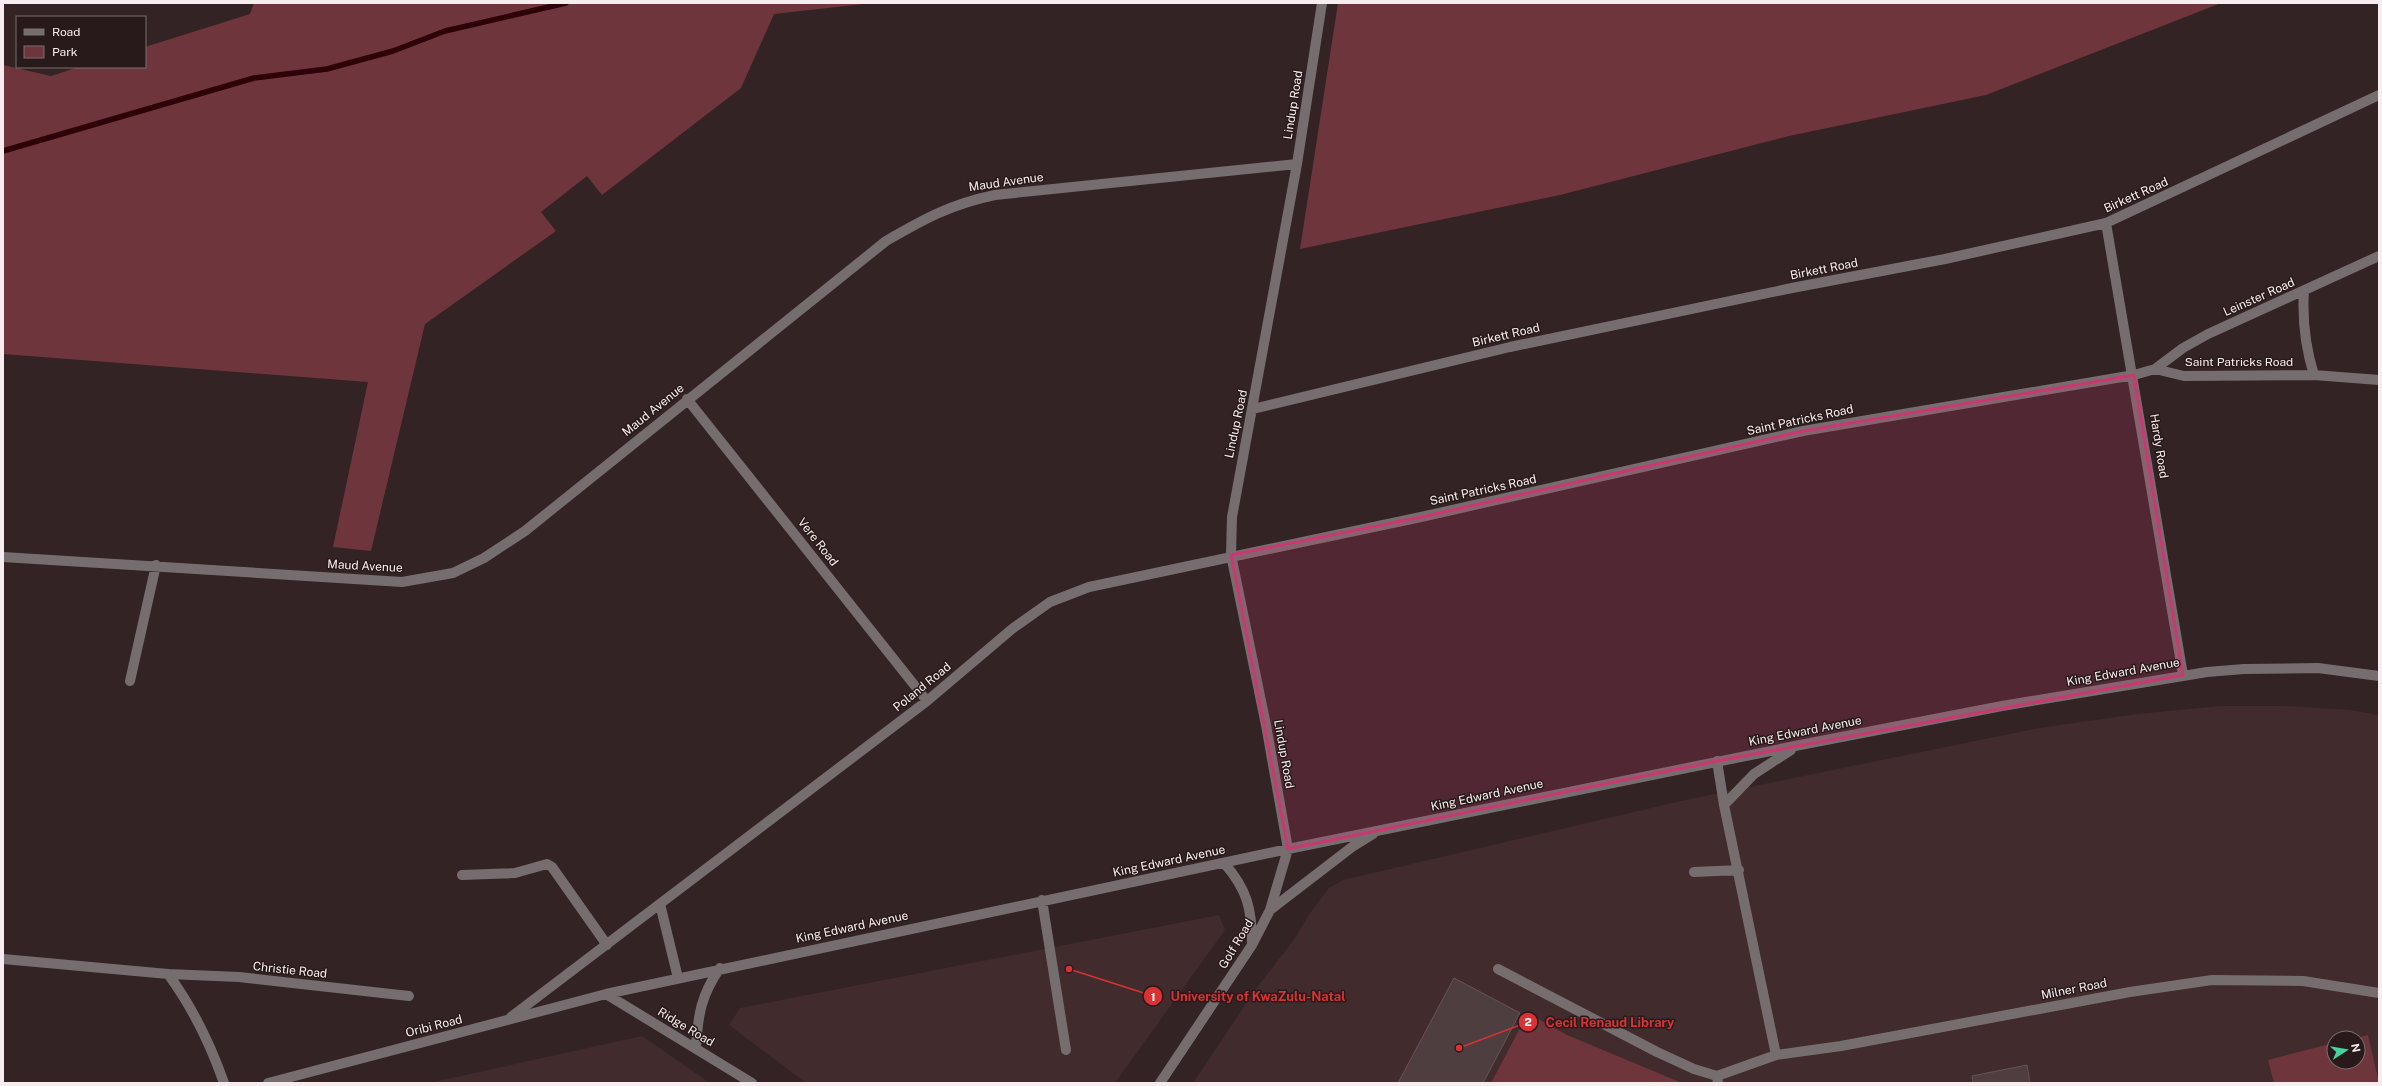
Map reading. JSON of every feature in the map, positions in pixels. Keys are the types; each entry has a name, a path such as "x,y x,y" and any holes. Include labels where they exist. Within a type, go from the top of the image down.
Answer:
{"street":[{"name":"Lindup Road","path":"1288,849 1266,725 1231,556 1232,517 1297,164 1322,3"},
{"name":"Birkett Road","path":"1253,409 1517,346 1785,290 1945,259 2106,222 2379,95"},
{"name":"Maud Avenue","path":"3,557 402,582 453,573 484,558 525,531 687,399 886,241 934,214 960,204 995,195 1297,164"},
{"name":"Hardy Road","path":"2106,222 2134,375 2183,675"},
{"name":"Leinster Road","path":"2155,369 2183,348 2208,334 2379,256"},
{"path":"2304,291 2303,331 2306,349 2314,375"},
{"name":"Saint Patricks Road","path":"1231,556 1421,517 1803,432 2134,375 2155,369 2184,376 2201,377 2314,375 2379,380"},
{"name":"Vere Road","path":"687,399 927,701"},
{"name":"Poland Road","path":"506,1021 927,701 1012,629 1050,602 1089,587 1231,556"},
{"path":"130,681 156,566"},
{"name":"King Edward Avenue","path":"606,994 720,968 1378,830 1717,761 2002,706 2183,675 2244,669 2318,668 2379,676"},
{"path":"1724,805 1737,789 1763,766 1800,745"},
{"path":"1717,761 1724,805 1739,870 1776,1055"},
{"path":"1270,910 1352,847 1378,830"},
{"name":"Golf Road","path":"1160,1083 1252,945 1270,910 1288,849"},
{"path":"1224,863 1243,887 1247,897 1250,908 1252,945"},
{"path":"462,875 515,873 547,864 552,867 607,945"},
{"path":"1694,872 1739,870"},
{"path":"1042,900 1066,1050"},
{"path":"660,904 678,978"},
{"name":"Christie Road","path":"3,959 168,974 240,977 409,996"},
{"path":"696,1048 700,1009 705,990 720,968"},
{"path":"1498,969 1657,1052 1717,1079"},
{"path":"168,974 180,991 211,1046 224,1083"},
{"name":"Milner Road","path":"1717,1079 1776,1055 1841,1046 2115,995 2212,980 2304,981 2379,993"},
{"name":"Oribi Road","path":"268,1083 606,994"},
{"name":"Ridge Road","path":"606,994 749,1082"}],"highlighted area":[{"path":"2134,375 2183,675 1717,761 1288,849 1231,555 1421,517 1803,431"}],"shaded area":[{"path":"2220,706 2286,706 2350,710 2379,715 2379,1083 1193,1083 1255,990 1293,941 1310,913 1329,888 1343,880 1681,801 2039,728 2137,714"},
{"path":"1219,915 1225,930 1115,1083 806,1083 729,1025 740,1008"},
{"path":"642,1036 710,1083 429,1083"}],"green space":[{"path":"254,3 872,3 774,14 741,88 602,195 587,176 541,212 556,231 425,324 371,551 333,547 368,382 3,354 3,65 51,76 76,68 146,68 146,47 250,14"},
{"path":"1338,3 2221,3 1986,95 1789,136 1560,195 1300,249"},
{"path":"1528,1013 1567,1035 1682,1083 1491,1083"},
{"path":"2368,1035 2379,1083 2274,1083 2268,1060 2326,1045 2326,1070 2366,1070 2366,1036"}],"building":[{"path":"1454,978 1520,1013 1483,1083 1398,1083"},
{"path":"2027,1065 2030,1083 1973,1083 1972,1076"}],"waterway":[{"path":"3,151 254,78 327,69 393,51 445,31 566,3"}],"place":[{"name":"University of KwaZulu-Natal","path":"1069,969"},
{"name":"Cecil Renaud Library","path":"1459,1048"}]}
